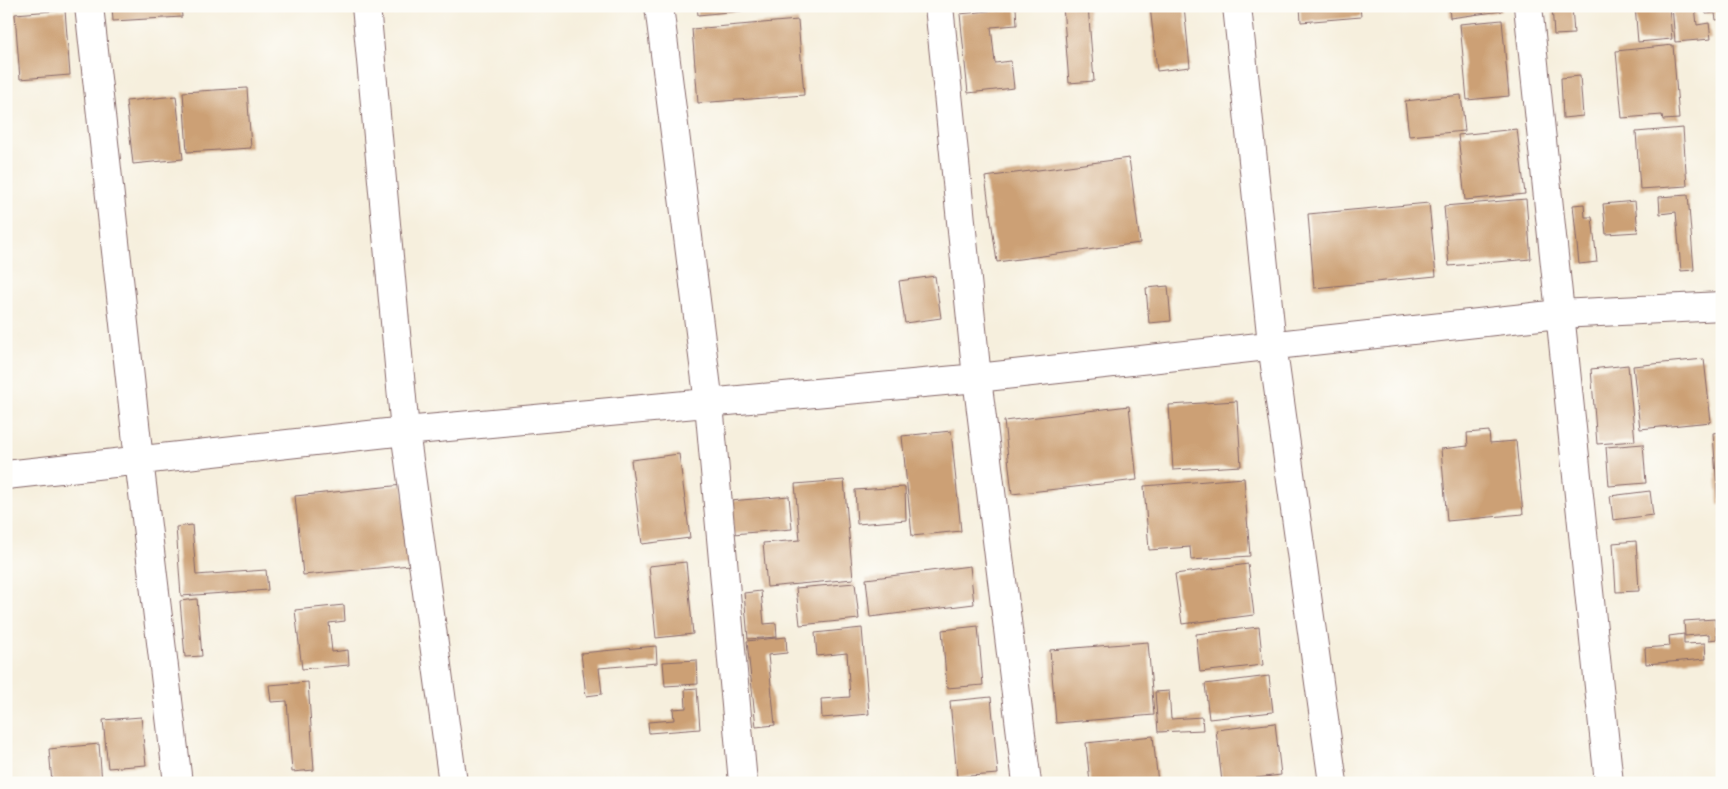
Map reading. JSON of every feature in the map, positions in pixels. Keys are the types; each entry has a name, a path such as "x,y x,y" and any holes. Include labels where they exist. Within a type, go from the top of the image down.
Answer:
{"street":[{"path":"89,6 139,460 178,783"},
{"path":"366,6 405,430 453,783"},
{"path":"659,6 709,404 743,783"},
{"path":"940,6 977,378 1027,783"},
{"path":"1238,6 1272,344 1333,783"},
{"path":"1528,6 1609,783"},
{"path":"6,475 405,430 709,404 977,378 1272,344 1559,314 1722,306"}],"building":[{"path":"112,6 181,6 182,17 113,21"},
{"path":"697,6 769,6 769,8 698,15"},
{"path":"1063,6 1088,6 1094,81 1069,83"},
{"path":"1150,6 1184,6 1190,67 1157,71"},
{"path":"1300,6 1360,6 1361,17 1301,22"},
{"path":"1449,6 1501,6 1502,11 1450,18"},
{"path":"1552,6 1572,6 1574,34 1554,35"},
{"path":"1635,6 1669,6 1672,39 1638,42"},
{"path":"1672,6 1695,6 1697,25 1709,23 1711,39 1675,42"},
{"path":"1705,6 1722,6 1722,19 1716,20 1715,13 1706,14"},
{"path":"1016,8 1017,25 991,27 995,63 1011,61 1014,88 968,93 960,14"},
{"path":"65,10 70,75 20,79 15,14"},
{"path":"798,20 804,95 698,103 692,29"},
{"path":"1502,20 1509,96 1467,100 1460,24"},
{"path":"1673,45 1679,119 1663,120 1662,115 1622,118 1616,51"},
{"path":"1580,76 1583,116 1563,118 1561,78"},
{"path":"247,88 251,148 187,152 183,92"},
{"path":"1461,95 1465,131 1409,136 1405,101"},
{"path":"176,96 183,159 133,164 126,101"},
{"path":"1683,128 1687,186 1640,189 1636,132"},
{"path":"1517,129 1525,194 1465,200 1458,135"},
{"path":"1129,158 1140,243 997,262 985,177"},
{"path":"1688,195 1694,270 1681,271 1676,212 1660,214 1659,197"},
{"path":"1526,199 1531,259 1449,266 1444,206"},
{"path":"1635,201 1638,232 1606,234 1603,204"},
{"path":"1429,203 1436,276 1314,288 1308,214"},
{"path":"1584,204 1585,217 1592,217 1597,262 1579,264 1573,205"},
{"path":"935,276 941,318 905,323 899,281"},
{"path":"1168,286 1171,321 1149,323 1146,288"},
{"path":"1704,359 1711,422 1640,429 1633,366"},
{"path":"1628,365 1635,441 1597,444 1591,369"},
{"path":"1237,401 1241,466 1173,470 1169,405"},
{"path":"1129,406 1137,480 1012,494 1004,421"},
{"path":"951,431 961,531 912,536 902,436"},
{"path":"1489,431 1490,443 1516,441 1523,514 1447,521 1441,449 1468,446 1467,433"},
{"path":"1722,432 1722,504 1718,505 1713,433"},
{"path":"1643,444 1646,483 1609,486 1606,447"},
{"path":"679,454 690,538 642,544 631,460"},
{"path":"1244,478 1250,556 1191,560 1190,547 1149,550 1144,486"},
{"path":"844,480 853,579 767,587 763,543 800,540 795,484"},
{"path":"403,485 411,565 303,575 295,496"},
{"path":"905,487 906,520 857,524 855,490"},
{"path":"1650,491 1653,515 1613,520 1610,496"},
{"path":"789,496 792,529 733,534 730,501"},
{"path":"192,525 196,575 266,570 268,590 181,596 176,527"},
{"path":"1636,541 1639,591 1616,592 1613,543"},
{"path":"686,562 693,634 656,638 649,566"},
{"path":"1248,564 1254,615 1182,624 1175,574"},
{"path":"970,566 974,604 870,617 866,579"},
{"path":"855,583 859,619 800,625 796,588"},
{"path":"761,591 764,624 776,623 777,637 748,639 744,593"},
{"path":"197,599 202,656 185,657 180,601"},
{"path":"344,605 345,621 329,623 332,652 348,650 349,665 302,669 295,610"},
{"path":"1715,619 1717,639 1709,640 1709,634 1685,636 1684,621"},
{"path":"978,626 983,685 947,688 942,630"},
{"path":"1259,627 1263,665 1200,672 1196,634"},
{"path":"862,628 869,714 822,718 821,699 850,697 847,653 817,656 815,633"},
{"path":"1684,634 1684,644 1705,643 1706,659 1646,664 1645,648 1670,646 1669,636"},
{"path":"786,637 787,653 768,655 775,725 756,727 747,641"},
{"path":"1148,642 1154,715 1056,723 1050,650"},
{"path":"656,646 657,663 599,668 602,694 586,696 581,653"},
{"path":"697,660 698,684 665,686 663,662"},
{"path":"1269,676 1273,712 1209,719 1205,684"},
{"path":"308,682 314,770 292,772 287,701 271,702 269,685"},
{"path":"697,688 700,729 649,733 648,722 674,720 673,709 686,708 685,689"},
{"path":"1169,691 1171,719 1202,717 1203,730 1158,732 1155,692"},
{"path":"991,697 998,774 957,777 950,701"},
{"path":"141,717 146,765 108,768 103,720"},
{"path":"1275,723 1281,775 1222,782 1216,730"},
{"path":"1153,736 1158,783 1090,783 1086,743"},
{"path":"99,744 102,782 52,783 49,749"}]}
